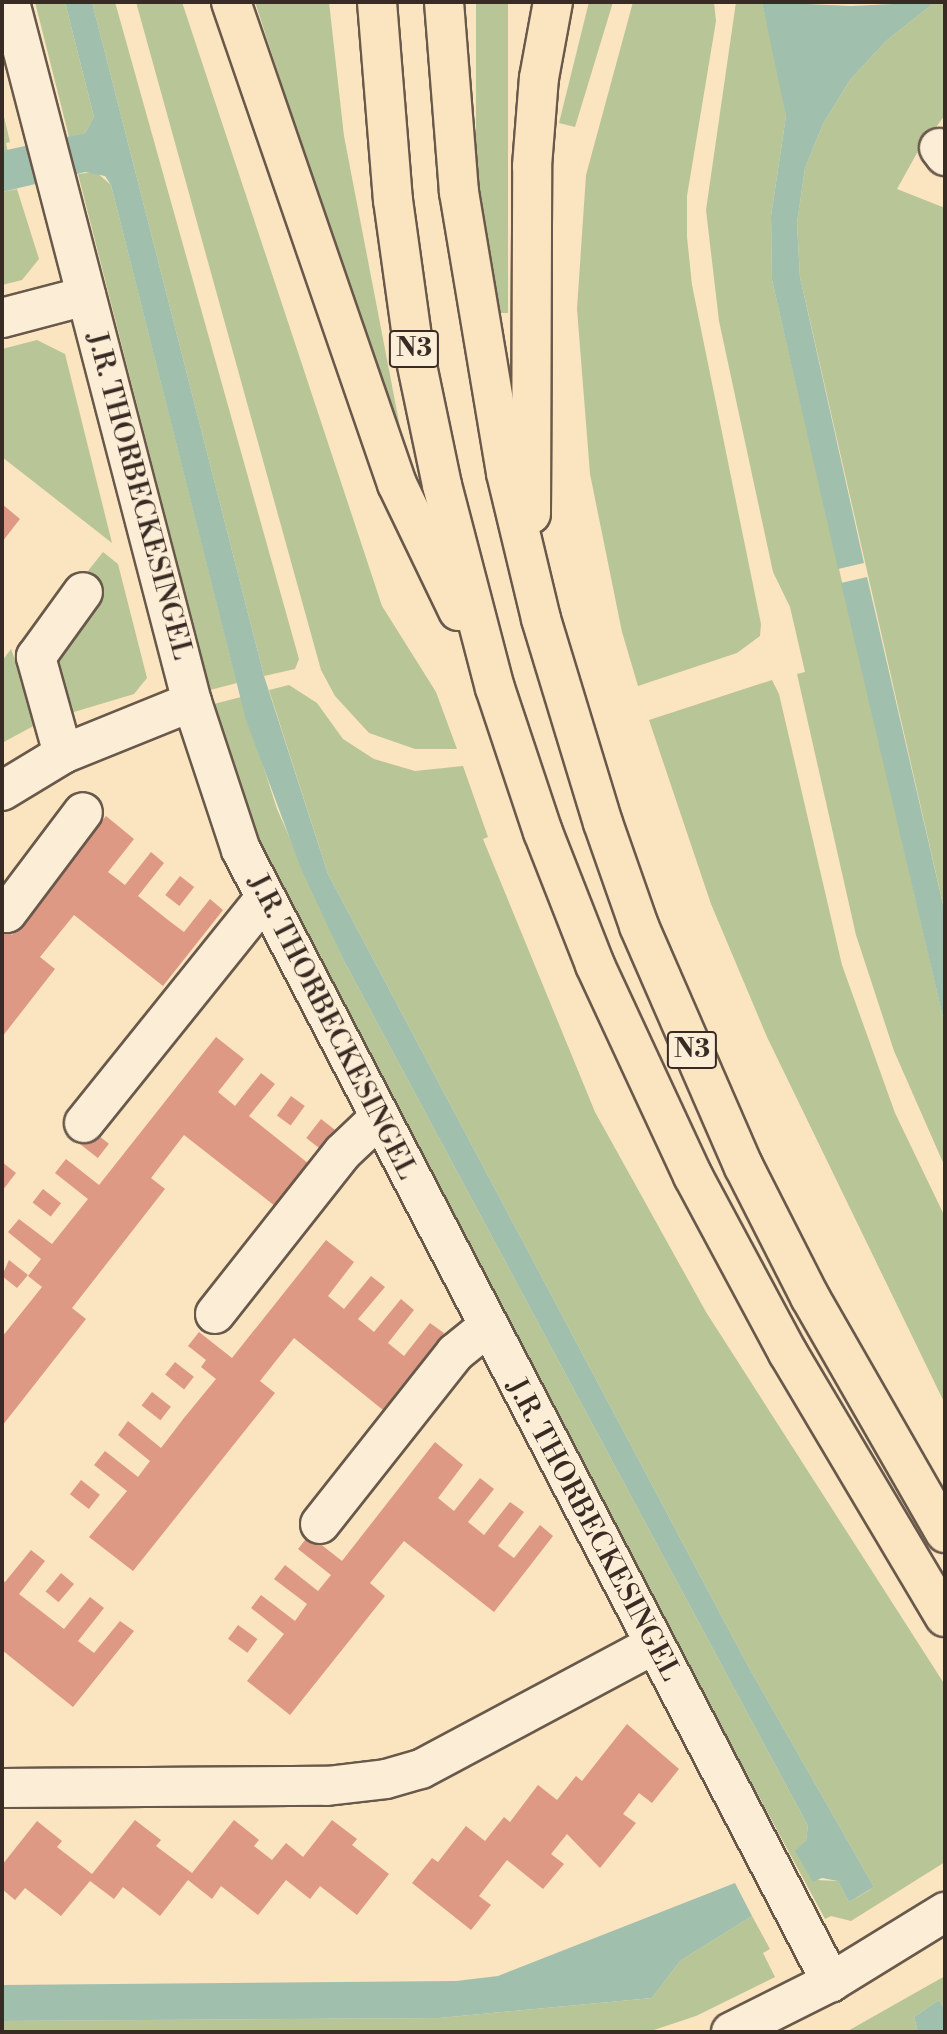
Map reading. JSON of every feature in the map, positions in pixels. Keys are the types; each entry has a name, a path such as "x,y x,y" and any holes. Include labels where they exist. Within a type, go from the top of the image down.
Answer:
{"main road":[{"name":"N3","path":"231,2 397,484 495,688"},
{"name":"N3","path":"377,2 393,200 414,351 442,485 495,688 543,832 653,1095 788,1353 945,1617"},
{"name":"N3","path":"444,2 459,192 481,335 530,579 603,823 639,926 744,1167 810,1297 945,1533"},
{"name":"N3","path":"530,579 532,166 540,78 553,2"}],"street":[{"name":"J.R. THORBECKESINGEL","path":"10,2 192,702 241,850 487,1327 831,1982"},
{"path":"2,318 86,296"},
{"path":"64,754 36,657 83,592"},
{"path":"2,791 64,754 192,702"},
{"path":"2,909 7,913 83,812"},
{"path":"84,1123 265,898"},
{"path":"215,1314 343,1153 379,1118"},
{"path":"320,1524 454,1353 487,1327"},
{"path":"2,1788 327,1786 386,1779 421,1769 653,1645"},
{"path":"730,2032 831,1982 945,1912"}],"shaded area":[{"path":"35,2 65,2 94,117 85,133 69,137"},
{"path":"65,2 92,2 264,676 328,874 748,1666 874,1887 849,1902 838,1881 822,1878 813,1882 795,1851 806,1841 808,1826 343,959 300,866 246,720 111,185 105,176 85,172 2,192 2,151 85,133 94,117"},
{"path":"92,2 115,2 299,659 295,669 264,676"},
{"path":"136,2 182,2 382,606 436,692 457,749 415,749 369,733 335,696 321,670"},
{"path":"255,2 329,2 344,136 409,474"},
{"path":"476,2 508,2 508,313 476,313"},
{"path":"589,2 613,2 575,127 559,123"},
{"path":"633,2 714,2 716,21 687,196 687,237 692,285 761,624 760,636 737,653 638,686 622,632 590,474 577,309 586,175"},
{"path":"736,2 762,2 781,83 786,116 771,216 772,280 945,1026 945,1167 894,1051 856,935 797,674 805,672 790,607 773,572 719,321 706,210"},
{"path":"762,2 851,6 935,2 886,41 850,80 823,124 805,168 797,223 800,277 864,563 838,569 772,280 771,216 786,116"},
{"path":"935,2 945,2 945,115 917,153 897,189 945,208 945,913 800,277 797,223 805,168 823,124 850,80 886,41"},
{"path":"2,108 10,142 6,143 8,153 2,151"},
{"path":"96,172 111,185 237,683 210,690 78,174"},
{"path":"17,189 39,259 22,280 2,285 2,192"},
{"path":"37,340 65,354 112,543 2,457 2,349"},
{"path":"103,552 118,564 147,678 134,694 64,715 56,658 102,591 84,576"},
{"path":"867,577 945,913 945,1026 841,583"},
{"path":"11,649 39,723 2,743 2,661"},
{"path":"772,680 779,694 842,965 895,1113 945,1217 945,1404 767,1037 711,904 649,720"},
{"path":"289,685 317,703 343,739 374,759 415,771 463,766 488,837 483,839 595,1112 706,1312 945,1685 945,1862 851,1921 831,1916 825,1919 328,997 257,839 214,704 241,697 277,809 343,959 808,1826 806,1841 817,1880 838,1881 849,1902 868,1891 874,1887 748,1666 328,874 269,690"},
{"path":"735,1883 752,1916 680,1961 652,1998 439,2018 2,2021 2,1985 456,1981 498,1976"},
{"path":"752,1916 770,1949 763,1953 775,1977 696,2016 648,2032 2,2032 2,2021 439,2018 652,1998 680,1961"},
{"path":"945,1976 945,2010 939,2000 914,2017 918,2032 846,2032"},
{"path":"939,2000 945,2010 945,2032 918,2032 914,2017"}],"building":[{"path":"2,504 20,519 2,542"},
{"path":"106,816 134,839 108,872 125,885 151,852 164,863 138,896 184,932 210,899 223,910 163,986 74,915 40,957 55,969 2,1037 2,926 12,935"},
{"path":"180,876 194,887 179,906 165,895"},
{"path":"216,1037 244,1059 218,1092 235,1106 261,1073 275,1084 249,1116 309,1164 275,1206 184,1135 151,1178 165,1189 72,1308 86,1319 2,1426 2,1337 42,1287 28,1276 41,1259 8,1232 19,1219 52,1244 88,1199 55,1173 66,1159 99,1185"},
{"path":"291,1096 305,1106 291,1125 277,1115"},
{"path":"321,1119 335,1130 320,1149 306,1138"},
{"path":"90,1129 109,1144 98,1158 79,1143"},
{"path":"2,1162 16,1173 2,1191"},
{"path":"43,1189 61,1203 51,1217 33,1202"},
{"path":"326,1240 354,1262 328,1296 344,1309 371,1276 385,1287 358,1319 374,1332 401,1299 414,1310 388,1343 404,1356 430,1323 444,1333 383,1410 294,1338 260,1381 275,1393 133,1571 89,1537 127,1491 94,1465 105,1451 138,1477 150,1461 118,1435 128,1421 161,1448 216,1379 201,1367 206,1360 188,1346 199,1332 232,1358"},
{"path":"9,1260 28,1275 17,1288 2,1276"},
{"path":"175,1362 194,1377 184,1389 165,1375"},
{"path":"152,1392 171,1407 160,1420 142,1405"},
{"path":"435,1442 463,1465 438,1498 454,1511 480,1478 494,1489 468,1522 484,1535 510,1502 524,1512 498,1546 514,1558 540,1525 553,1536 494,1612 404,1541 370,1583 385,1596 290,1715 247,1681 284,1634 251,1608 261,1595 295,1621 307,1604 274,1579 285,1565 318,1591 331,1575 298,1549 309,1535 342,1561"},
{"path":"81,1480 100,1495 89,1509 70,1494"},
{"path":"31,1550 45,1561 19,1594 64,1629 90,1597 104,1608 78,1641 94,1653 120,1621 134,1631 73,1707 2,1650 2,1580 5,1582"},
{"path":"61,1573 74,1584 59,1602 46,1591"},
{"path":"238,1625 257,1639 247,1653 228,1639"},
{"path":"627,1724 679,1769 652,1803 639,1793 623,1814 636,1823 600,1868 567,1834 551,1854 564,1864 543,1889 507,1860 479,1896 491,1905 471,1930 412,1883 432,1858 438,1862 466,1826 485,1841 504,1817 510,1822 538,1785 557,1800 576,1776 582,1781"},
{"path":"135,1820 161,1840 156,1846 192,1873 234,1820 259,1840 254,1846 272,1860 286,1843 303,1857 332,1820 357,1839 352,1845 389,1874 357,1915 320,1886 310,1899 286,1880 258,1915 221,1886 212,1899 188,1880 160,1916 123,1887 114,1899 90,1881 61,1916 25,1888 15,1900 2,1889 2,1865 37,1821 62,1841 57,1847 92,1874"}]}
